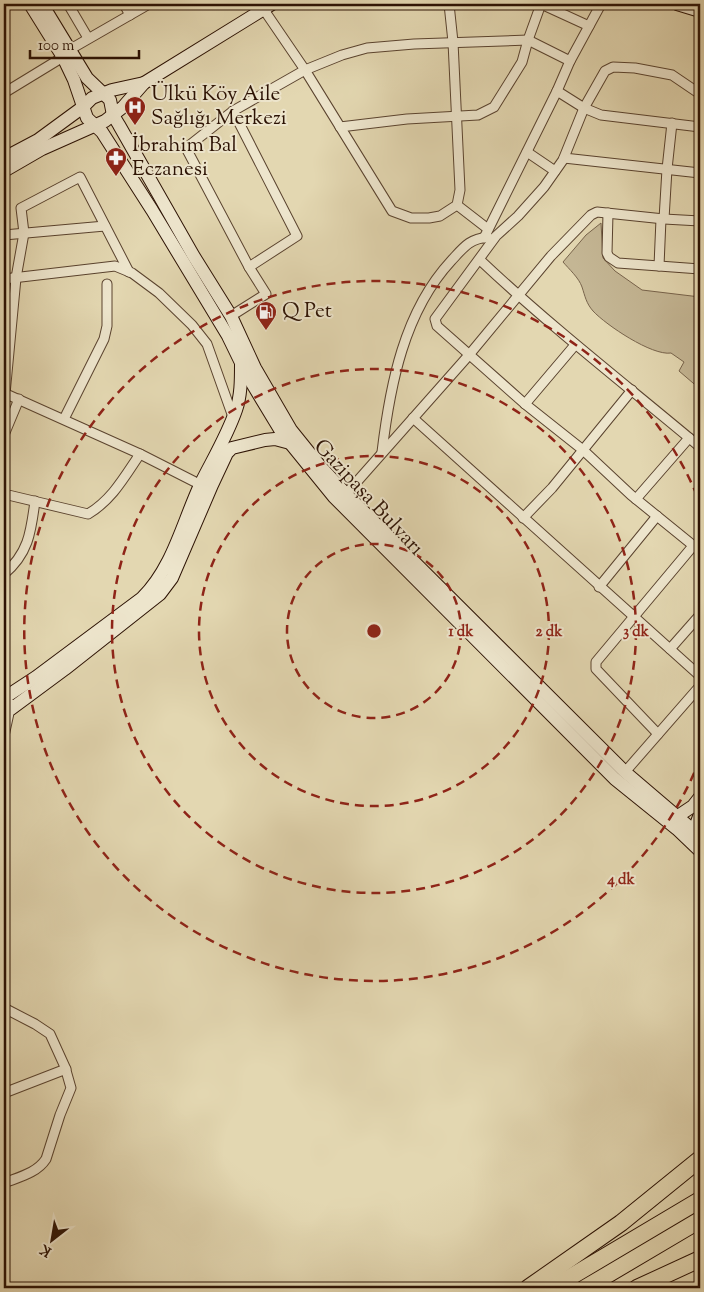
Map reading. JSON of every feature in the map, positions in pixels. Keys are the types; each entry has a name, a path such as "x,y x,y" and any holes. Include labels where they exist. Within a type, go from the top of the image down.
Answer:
{"highway":[{"path":"528,1288 621,1223 700,1159"},
{"path":"552,1288 700,1200"},
{"path":"585,1288 700,1220"},
{"path":"637,1288 700,1259"}],"main road":[{"name":"Gazipaşa Bulvarı","path":"30,4 66,53 87,78 110,100 114,115 193,255 231,316 255,368 291,430 346,494 625,772 697,833"},
{"name":"Gazipaşa Bulvarı","path":"42,4 66,53 86,118 102,132 168,235 228,336 282,433 334,497 602,766 700,851"},
{"path":"676,4 700,11"},
{"path":"4,171 42,150 105,121 114,115 144,83 265,6"},
{"path":"4,158 38,140 83,107 92,98 112,90 144,83"},
{"path":"7,703 65,669 160,594 172,578 233,417 241,386 241,362"},
{"path":"205,487 232,448 275,439 290,443"},
{"path":"678,816 693,806 700,797"},
{"path":"697,833 700,814"}],"street":[{"path":"68,4 88,38"},
{"path":"124,4 130,15"},
{"path":"5,90 88,38 149,4"},
{"path":"265,6 392,211 411,218 429,218 440,216 457,205 460,190 453,42 449,4"},
{"path":"340,127 408,119 478,115 494,107 522,62 541,4 589,26"},
{"path":"382,452 387,415 399,361 414,317 441,272 466,245 486,234 570,61 601,4"},
{"path":"231,316 266,294 249,267 186,148 233,111 305,70 342,55 367,48 453,42 528,40 570,61"},
{"path":"658,734 596,669 596,662 633,616 697,548 636,498 583,450 525,404 437,326 435,319 496,236 518,216 564,158 584,108 605,71 613,67 635,68 672,75 700,94"},
{"path":"557,91 584,108 601,115 700,127"},
{"path":"233,111 297,236 249,267"},
{"path":"659,266 672,123"},
{"path":"526,152 555,171"},
{"path":"564,158 700,173"},
{"path":"129,272 80,178 20,208 24,233 16,278 4,394 140,454 205,487"},
{"path":"457,205 486,234 496,236"},
{"path":"346,494 469,355 552,256 591,215 597,212 700,221"},
{"path":"608,214 607,253 609,257 618,263 700,270"},
{"path":"4,235 105,226"},
{"path":"480,260 575,345 700,447"},
{"path":"4,279 115,266 129,272 159,293 192,325 208,344 233,417"},
{"path":"64,419 104,339 107,326 107,284"},
{"path":"525,404 575,345"},
{"path":"523,518 552,488 632,390"},
{"path":"4,435 19,399"},
{"path":"413,418 700,676"},
{"path":"636,498 689,438"},
{"path":"4,494 88,514 100,507 112,495 140,454"},
{"path":"4,574 13,566 24,551 31,531 35,501"},
{"path":"599,587 657,516"},
{"path":"670,649 700,615"},
{"path":"625,772 700,686"},
{"path":"4,736 7,703"},
{"path":"4,1008 50,1034 66,1069 71,1088 46,1159 42,1165 31,1173 4,1183"},
{"path":"4,1093 66,1069"}],"shaded area":[{"path":"601,223 603,258 615,271 642,290 700,297 700,389 679,371 684,362 671,353 663,353 641,345 599,317 589,305 579,280 563,262 586,235"}],"place":[{"name":"Ülkü Köy Aile Sağlığı Merkezi","path":"135,126"},
{"name":"İbrahim Bal Eczanesi","path":"116,177"},
{"name":"Q Pet","path":"266,331"}]}
